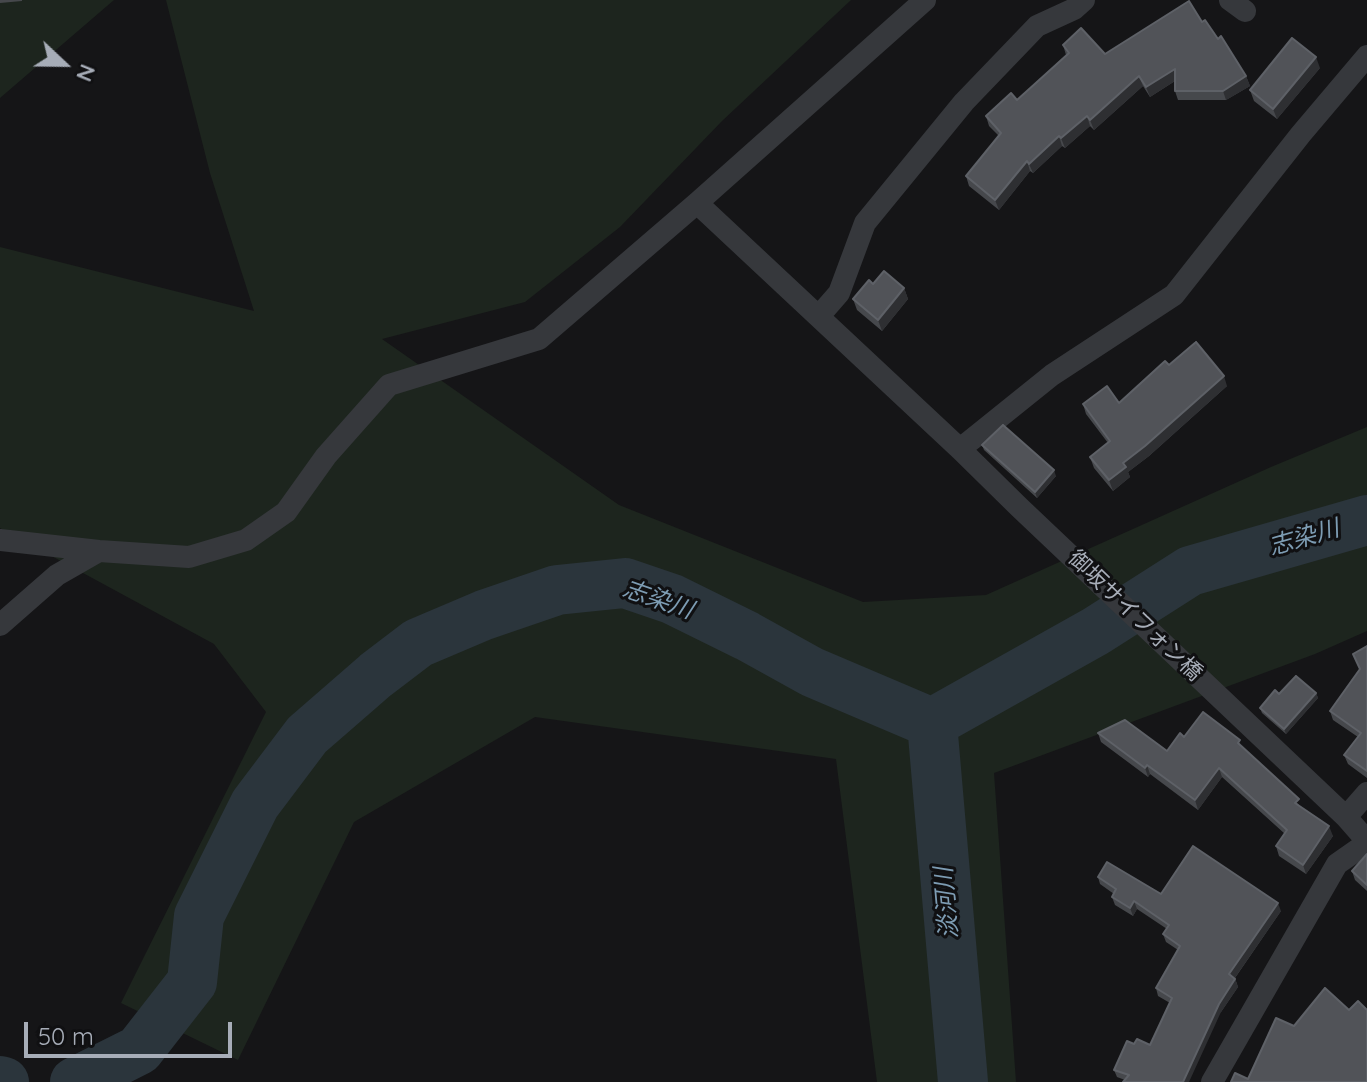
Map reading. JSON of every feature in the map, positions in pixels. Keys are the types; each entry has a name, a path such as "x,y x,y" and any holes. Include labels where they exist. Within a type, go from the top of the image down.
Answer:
{"street":[{"path":"0,540 189,557 246,540 286,512 326,456 389,385 539,339 925,0"},
{"path":"819,316 839,293 865,223 964,102 1037,26 1074,9 1084,0"},
{"path":"960,449 1052,375 1174,295 1367,56"},
{"name":"御坂サイフォン橋","path":"697,203 1346,817 1367,842"},
{"path":"0,625 57,575 99,551"},
{"path":"1346,817 1367,793"},
{"path":"1212,1082 1337,864 1367,842"}],"shaded area":[{"path":"0,0 114,0 0,98"},
{"path":"166,0 851,0 722,121 620,227 525,302 382,339 619,505 863,602 986,595 1367,427 1367,631 1315,654 994,773 1016,1082 877,1082 836,759 535,717 354,822 238,1060 121,1003 266,712 214,644 0,528 0,247 254,311 210,173"}],"building":[{"path":"1189,1 1202,22 1205,20 1218,39 1221,36 1246,76 1223,91 1175,91 1175,69 1146,87 1139,76 1090,120 1087,116 1061,138 1059,136 1029,164 1027,161 995,200 966,176 1001,133 986,116 1011,93 1017,100 1069,53 1063,45 1081,28 1105,54"},
{"path":"1292,38 1316,57 1273,109 1250,90"},
{"path":"884,271 904,288 878,320 853,299 869,280 873,284"},
{"path":"1196,342 1224,376 1123,463 1126,467 1109,480 1090,457 1110,441 1083,404 1107,386 1119,403 1165,361 1169,365"},
{"path":"1003,425 1054,470 1035,492 982,445"},
{"path":"1367,646 1367,771 1344,755 1361,733 1330,711 1360,669 1353,654"},
{"path":"1296,676 1316,693 1284,729 1260,708 1275,690 1279,694"},
{"path":"1203,712 1240,740 1238,743 1299,799 1295,803 1329,826 1303,865 1276,846 1287,830 1219,768 1195,800 1098,733 1125,720 1167,751 1180,733 1184,737"},
{"path":"1193,846 1278,903 1229,974 1235,979 1219,1004 1183,1082 1123,1082 1129,1075 1114,1070 1127,1041 1134,1044 1137,1039 1150,1045 1172,998 1156,988 1180,946 1163,934 1169,925 1134,901 1130,908 1112,897 1116,889 1098,877 1107,862 1161,894"},
{"path":"1367,854 1367,885 1352,871"},
{"path":"1325,988 1349,1010 1358,1001 1367,1010 1367,1082 1231,1082 1235,1073 1248,1079 1276,1018 1294,1026"}],"waterway":[{"name":"志染川","path":"932,723 1096,631 1190,571 1367,520"},
{"name":"志染川","path":"75,1082 139,1050 192,982 199,916 255,804 307,735 418,643 484,615 557,590 625,583 672,599 812,672 932,723"},
{"name":"淡河川","path":"932,723 963,1082"},
{"name":"志染川","path":"0,1081 4,1082"}]}
